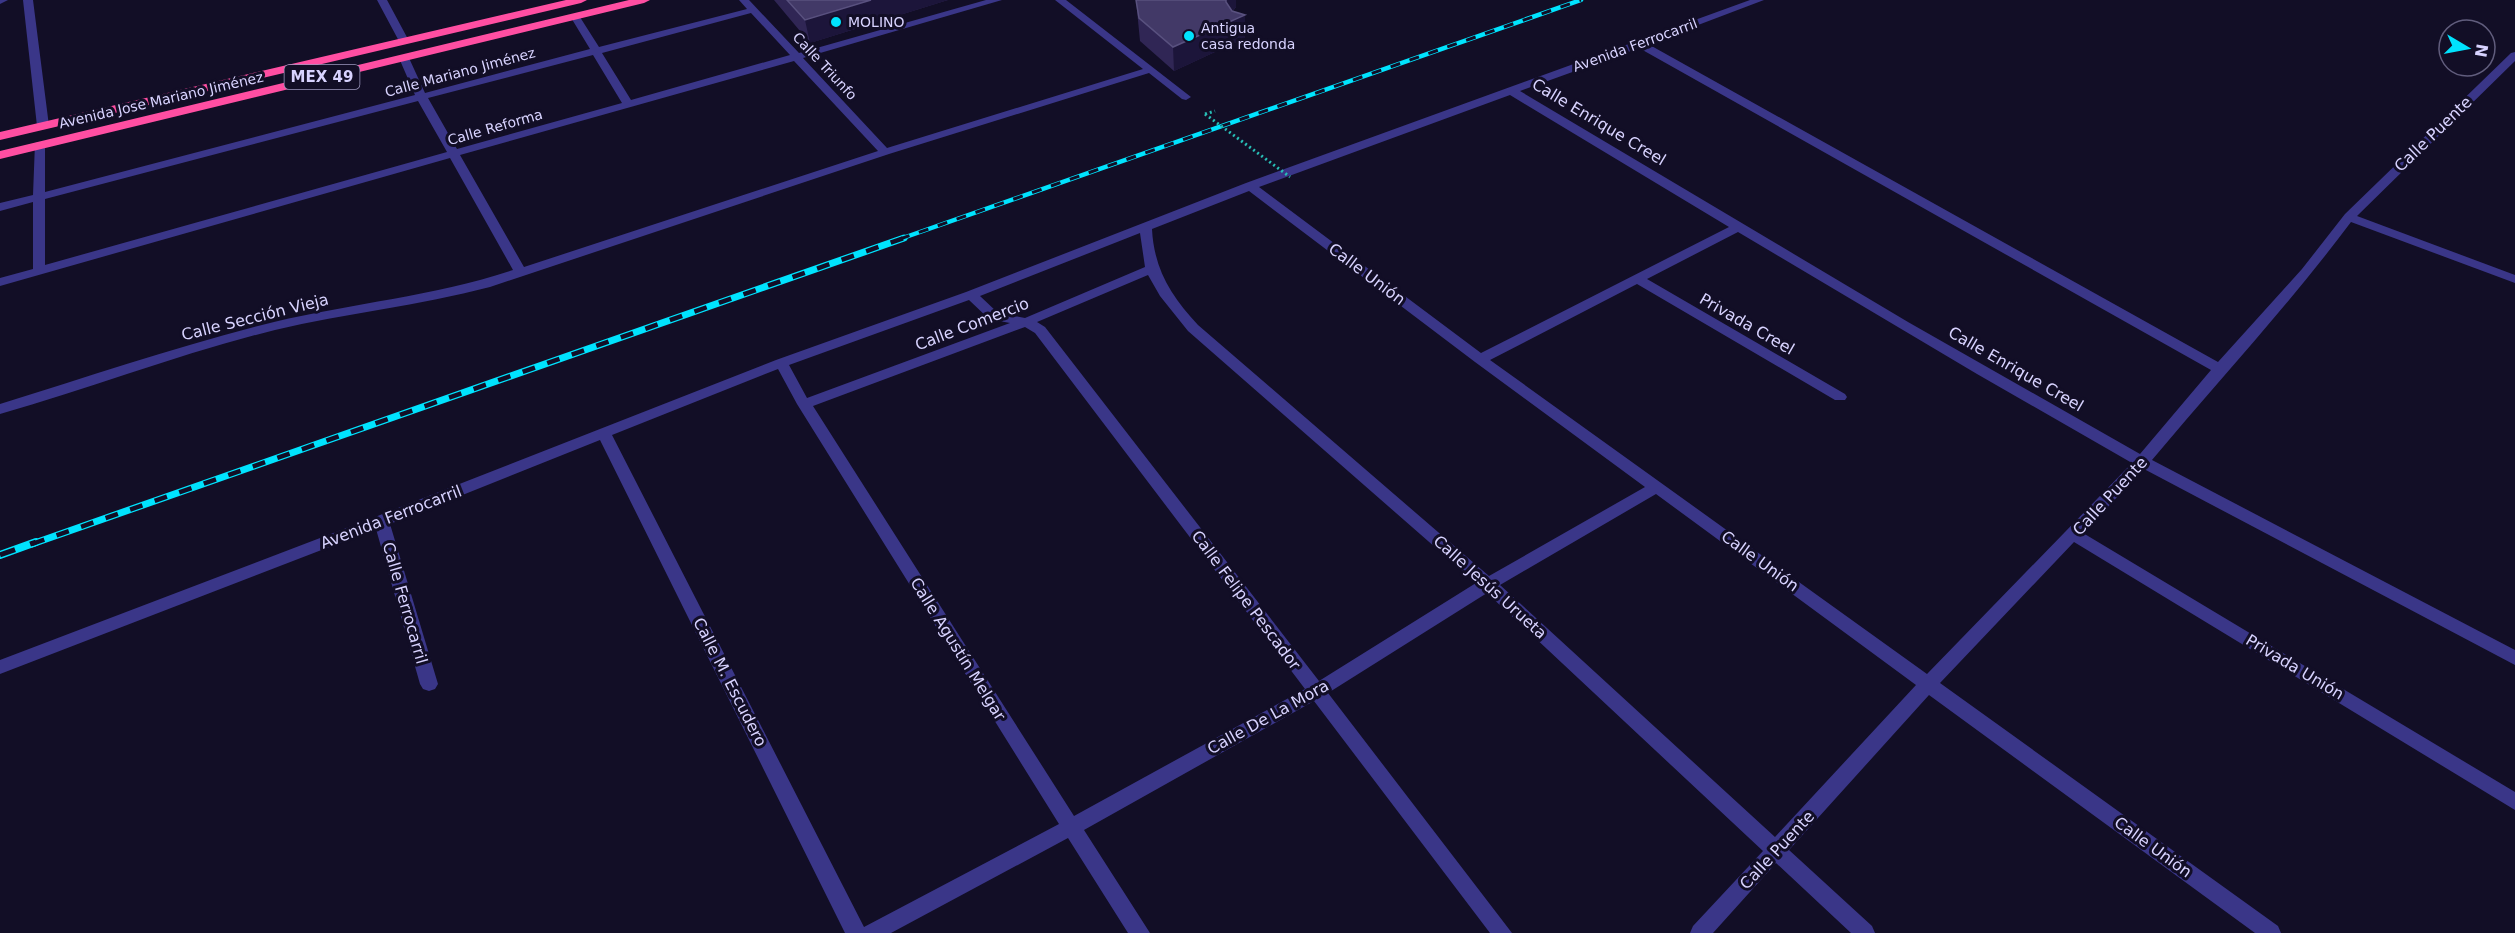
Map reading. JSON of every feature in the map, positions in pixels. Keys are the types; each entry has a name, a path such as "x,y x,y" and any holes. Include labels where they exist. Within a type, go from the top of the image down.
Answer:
{"highway":[{"name":"Avenida Jose Mariano Jiménez","path":"0,136 581,0"},
{"name":"Avenida Jose Mariano Jiménez","path":"0,155 644,0"}],"street":[{"path":"28,0 44,126"},
{"path":"382,0 404,42"},
{"name":"Calle Triunfo","path":"744,0 885,152"},
{"name":"Calle Reforma","path":"0,282 997,0"},
{"path":"1060,0 1186,97"},
{"name":"Avenida Ferrocarril","path":"0,668 781,363 970,295 1251,186 1759,0"},
{"name":"Calle Mariano Jiménez","path":"0,207 753,10"},
{"path":"575,16 629,105"},
{"path":"1638,44 2220,369"},
{"name":"Calle Puente","path":"1700,933 1928,684 2143,461 2220,369 2307,272 2349,217 2515,55"},
{"path":"404,58 422,98 521,273"},
{"name":"Calle Sección Vieja","path":"0,410 222,339 324,315 444,296 521,273 885,152 1149,70"},
{"path":"2499,70 2515,74"},
{"name":"Calle Enrique Creel","path":"1512,91 1737,228 1928,340 2143,461 2515,658"},
{"path":"39,145 39,272"},
{"name":"Calle Unión","path":"1251,186 1480,359 2271,933"},
{"path":"2349,217 2515,279"},
{"name":"Calle Jesús Urueta","path":"1146,226 1145,244 1150,270 1160,290 1193,328 1488,584 1865,933"},
{"path":"1480,359 1737,228"},
{"name":"Calle Comercio","path":"804,404 1026,322 1150,270"},
{"name":"Privada Creel","path":"1637,279 1840,398"},
{"name":"Calle Felipe Pescador","path":"970,295 994,316 1026,322 1040,330 1315,692 1502,933"},
{"name":"Calle Agustín Melgar","path":"781,363 804,404 1140,933"},
{"name":"Calle M. Escudero","path":"603,432 856,933"},
{"name":"Calle De La Mora","path":"870,933 1071,827 1315,692 1488,584 1658,486"},
{"name":"Calle Ferrocarril","path":"381,521 429,684"},
{"name":"Privada Unión","path":"2074,535 2515,802"}],"path":[{"path":"1215,111 1205,114 1290,177"}],"building":[{"path":"787,0 871,0 805,20"},
{"path":"1136,0 1226,0 1232,11 1245,15 1173,47 1139,18"}],"railway":[{"path":"900,239 1581,0"},
{"path":"32,544 904,238"},
{"path":"0,555 36,542"}],"place":[{"name":"MOLINO","path":"836,22"},
{"name":"Antigua casa redonda","path":"1189,36"}]}
